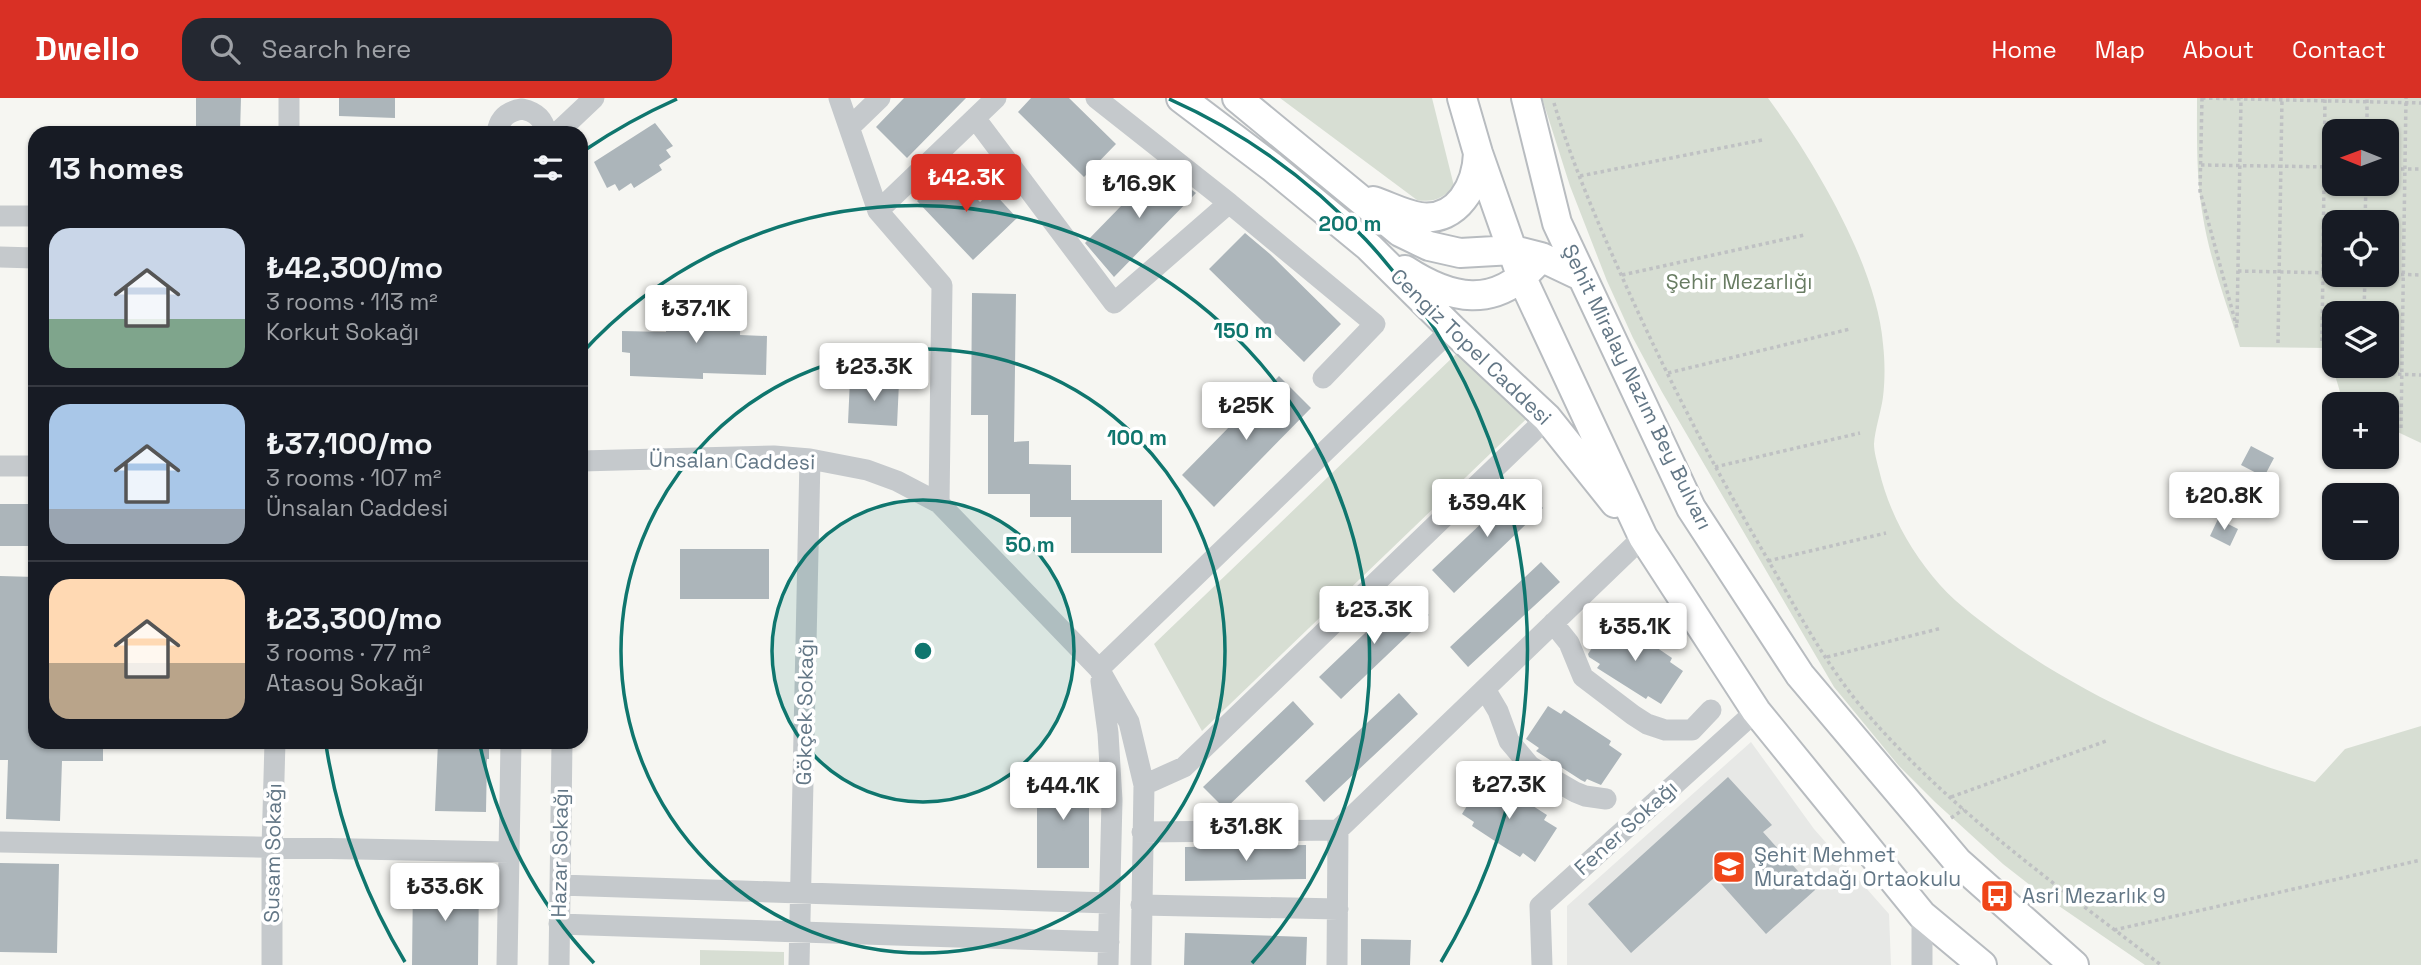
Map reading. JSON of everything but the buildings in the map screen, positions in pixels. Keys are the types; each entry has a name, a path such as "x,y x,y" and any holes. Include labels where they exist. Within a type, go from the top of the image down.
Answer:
{"main road":[{"name":"Cengiz Topel Caddesi","path":"1181,98 1272,167 1369,247 1547,418 1643,537"},
{"name":"Cengiz Topel Caddesi","path":"1237,98 1400,232 1429,246 1460,253 1513,250 1541,257 1581,276"},
{"path":"1462,98 1521,278 1643,537 1756,711 1922,915 1982,965"},
{"name":"Şehit Miralay Nazım Bey Bulvarı","path":"1526,98 1557,223 1691,508 1800,675 1958,862 2074,965"},
{"path":"1354,194 1419,217 1435,216 1450,211 1463,200 1478,170 1478,153"},
{"path":"1369,247 1430,286 1459,295 1490,294 1509,287 1541,257 1557,223"}],"street":[{"path":"289,98 289,126"},
{"path":"564,126 594,98"},
{"path":"839,98 878,211 942,285 939,503"},
{"path":"850,127 880,98"},
{"path":"878,211 996,98"},
{"path":"1096,98 1229,203 1375,324 1323,378"},
{"path":"505,119 522,109 538,115 544,126"},
{"path":"975,118 1114,303 1229,203"},
{"path":"0,216 28,216"},
{"path":"0,257 28,258"},
{"path":"1108,965 1112,800 1108,733 1099,669 1452,329"},
{"path":"1144,785 1184,767 1547,418"},
{"name":"Ünsalan Caddesi","path":"588,461 774,456 810,459 887,477 939,503 1099,669 1129,722 1144,785 1141,965"},
{"name":"Gökçek Sokağı","path":"799,965 810,459"},
{"path":"0,466 28,466"},
{"path":"1142,832 1338,830 1643,537"},
{"path":"1553,623 1569,643 1583,677 1647,724 1665,730 1692,730 1711,710"},
{"path":"1485,689 1509,741 1530,766 1575,792 1606,799"},
{"name":"Fener Sokağı","path":"1542,965 1540,906 1756,711"},
{"name":"Susam Sokağı","path":"272,965 275,749"},
{"path":"507,965 511,749"},
{"name":"Hazar Sokağı","path":"559,965 562,749"},
{"path":"1337,965 1338,830"},
{"path":"0,842 509,852"},
{"path":"560,885 1109,903"},
{"path":"1141,905 1338,909"},
{"path":"1922,915 1922,965"},
{"path":"559,924 1109,942"}],"path":[{"path":"1552,98 1580,177 1668,373 1715,467 1826,657 1869,716 1951,797 2000,840 2161,965"},
{"path":"2241,99 2237,328 2200,191 2202,98 2406,100 2421,103"},
{"path":"2278,343 2281,99"},
{"path":"2325,99 2325,119"},
{"path":"2367,100 2367,119"},
{"path":"2402,428 2406,100"},
{"path":"1580,177 1762,140"},
{"path":"2201,165 2322,167"},
{"path":"2399,169 2421,169"},
{"path":"1622,275 1804,235"},
{"path":"2238,271 2322,273"},
{"path":"2399,275 2421,275"},
{"path":"1668,373 1850,329"},
{"path":"2399,374 2421,375"},
{"path":"1715,467 1860,433"},
{"path":"1768,561 1886,533"},
{"path":"1826,657 1942,628"},
{"path":"1951,797 2109,740"},
{"path":"2114,930 2421,860"}],"shaded area":[{"name":"Şehit Mehmet Muratdağı Ortaokulu","path":"1751,742 1814,829 1889,914 1891,965 1567,965 1567,906"}],"green space":[{"path":"1280,98 1432,98 1454,186 1438,199 1417,200"},
{"name":"Şehir Mezarlığı","path":"1542,98 1768,98 1823,183 1856,248 1869,282 1878,314 1884,364 1883,397 1874,447 1883,486 1895,517 1920,559 1940,585 1963,607 2005,639 2077,685 2154,723 2234,755 2315,782 2345,749 2421,726 2421,965 2145,965 2040,893 2003,864 1935,802 1899,766 1834,687 1662,392 1607,281 1570,186"},
{"path":"2197,98 2421,98 2421,443 2399,433 2399,392 2340,392 2336,378 2399,378 2399,301 2322,301 2322,348 2240,347 2206,233 2198,173"},
{"path":"1478,333 1544,402 1202,731 1154,644"},
{"path":"700,950 784,952 784,965 700,965"}],"place":[{"name":"Şehit Mehmet Muratdağı Ortaokulu","path":"1729,867"},
{"name":"Asri Mezarlık 9","path":"1997,896"}]}
